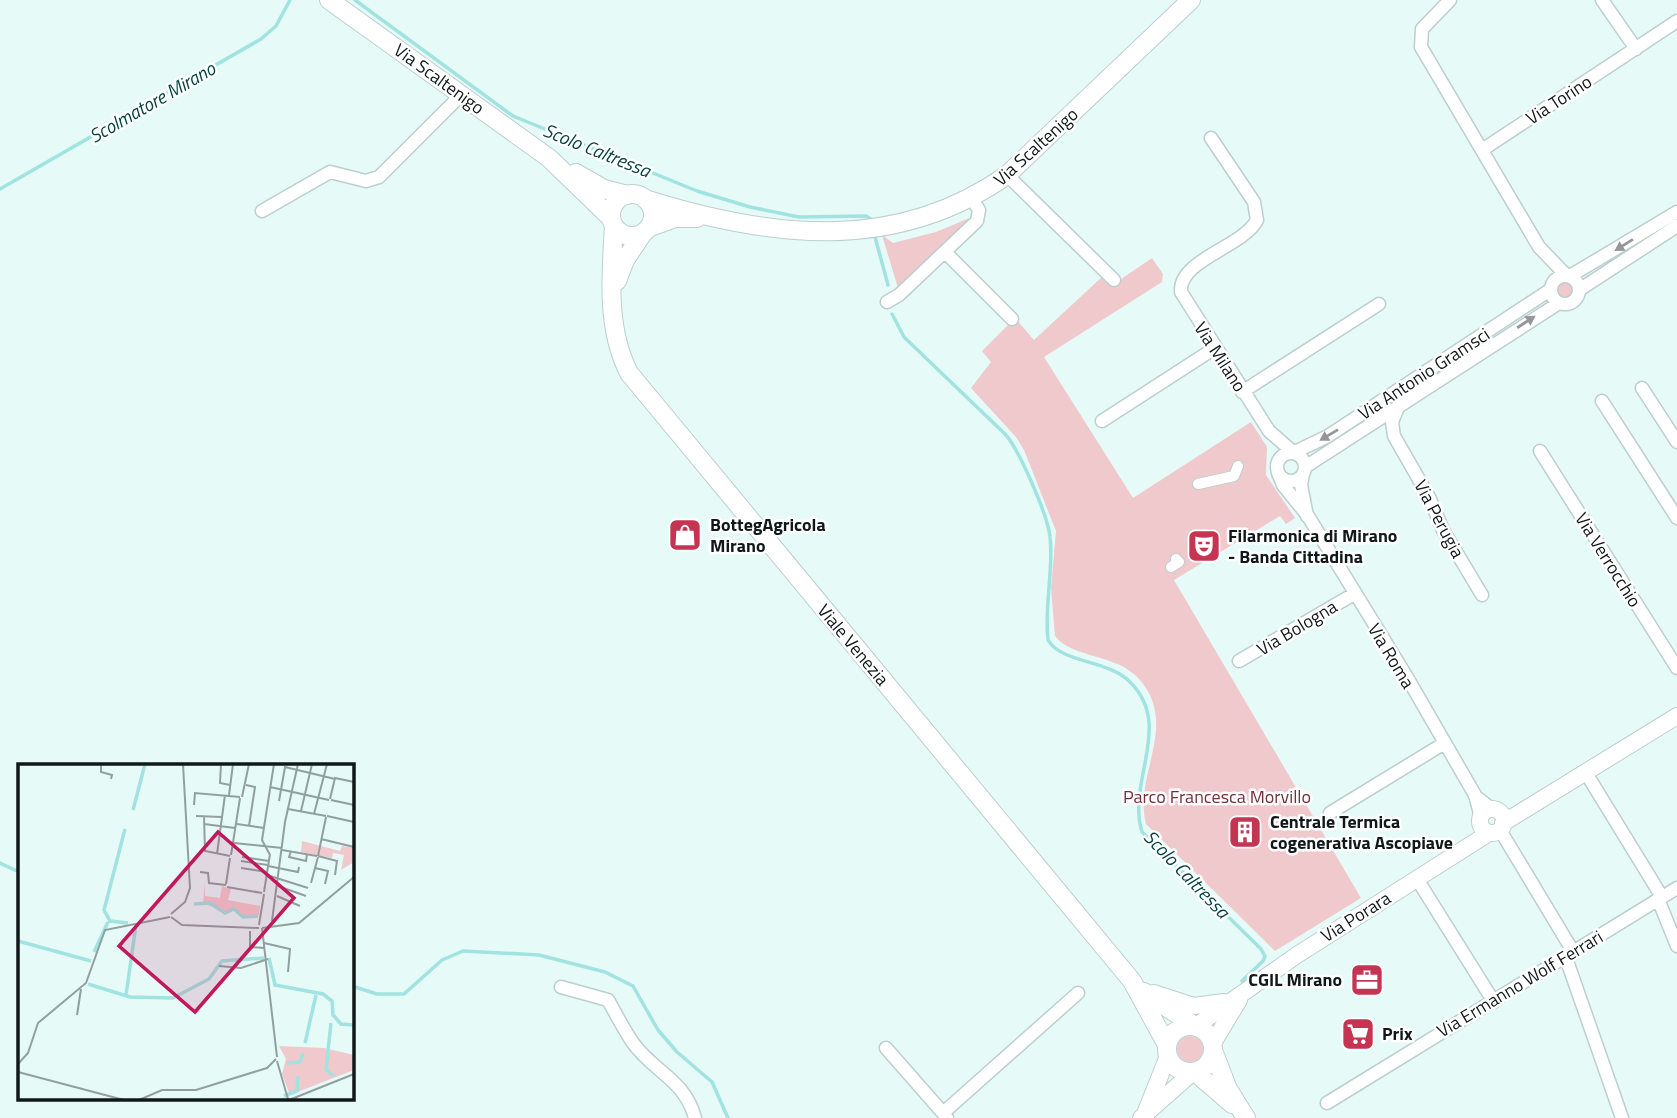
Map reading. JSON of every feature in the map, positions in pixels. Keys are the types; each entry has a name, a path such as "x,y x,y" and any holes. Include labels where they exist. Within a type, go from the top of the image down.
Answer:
{"main road":[{"name":"Via Scaltenigo","path":"329,0 549,158 604,189 627,195"},
{"name":"Via Scaltenigo","path":"645,199 788,231 841,232 903,224 946,211 972,199 1007,175 1191,0"},
{"name":"Via Scaltenigo","path":"549,158 612,222"},
{"path":"627,195 645,199 653,215 646,230 625,235 612,222 616,201 627,195"},
{"name":"Via Scaltenigo","path":"646,230 675,218 722,218"},
{"name":"Viale Venezia","path":"612,222 615,339 621,357 639,387 1132,981 1157,1003 1194,1026"},
{"name":"Viale Venezia","path":"613,291 625,260 646,230"},
{"name":"Viale Venezia","path":"1132,981 1168,1051"},
{"path":"1194,1026 1208,1034 1243,1114 1194,1072 1179,1069 1168,1051 1175,1032 1194,1026"},
{"path":"1194,1072 1207,1065 1213,1048"}],"street":[{"path":"1450,0 1422,29 1421,47 1547,258 1577,282 1579,290"},
{"path":"1602,0 1636,49"},
{"name":"Via Torino","path":"1482,150 1677,21"},
{"path":"262,211 330,172 366,181 379,177 461,95"},
{"name":"Via Milano","path":"1212,138 1254,202 1257,220 1253,228 1186,272 1182,279 1184,300 1269,431 1294,452"},
{"path":"1007,175 1114,279"},
{"path":"887,302 899,296 946,253 980,216 972,199"},
{"path":"1551,286 1677,212"},
{"path":"1547,258 1552,298 1559,303 1573,302 1579,290 1677,226"},
{"path":"946,253 1012,319"},
{"name":"Via Antonio Gramsci","path":"1294,452 1328,436 1551,286"},
{"name":"Via Antonio Gramsci","path":"1304,470 1399,404 1559,303"},
{"path":"1242,392 1379,304"},
{"path":"1102,421 1215,348"},
{"path":"1642,388 1677,442"},
{"path":"1602,401 1677,518"},
{"name":"Via Perugia","path":"1399,404 1392,422 1397,443 1482,595"},
{"path":"1365,427 1381,429 1397,443"},
{"name":"Via Milano","path":"1269,431 1278,467"},
{"name":"Via Verrocchio","path":"1540,451 1677,668"},
{"path":"1294,452 1303,459 1304,470 1297,480 1288,481 1278,467 1283,455 1294,452"},
{"path":"1198,484 1234,476 1238,466"},
{"name":"Via Roma","path":"1278,467 1293,501 1308,516 1408,679 1443,744 1516,861 1570,956 1622,1118"},
{"name":"Via Roma","path":"1304,470 1301,485 1308,516"},
{"name":"Via Bologna","path":"1240,662 1354,594"},
{"path":"1492,823 1528,808 1675,722"},
{"path":"1330,813 1443,744"},
{"path":"1586,773 1660,898 1677,946"},
{"name":"Via Porara","path":"1194,1026 1297,955 1471,843 1492,823"},
{"path":"1417,879 1494,1002"},
{"name":"Via Ermanno Wolf Ferrari","path":"1327,1103 1570,956 1677,887"},
{"name":"Via Porara","path":"1132,981 1158,996 1194,1006 1217,1004 1242,995"},
{"path":"561,986 586,991 608,1000 634,1043 652,1065 682,1089 695,1118"},
{"path":"886,1048 945,1116 1078,993"},
{"name":"Via Porara","path":"1213,1048 1242,995"},
{"path":"1143,1116 1168,1051"},
{"path":"1143,1116 1194,1072"}],"green space":[{"path":"972,217 973,219 898,288 882,235 893,243 936,232"},
{"name":"Parco Francesca Morvillo","path":"1152,258 1163,274 1162,282 1044,357 1133,498 1251,422 1267,447 1266,475 1295,518 1286,524 1280,516 1174,580 1361,898 1275,951 1146,824 1145,787 1156,732 1156,714 1151,696 1130,671 1107,660 1072,649 1055,636 1051,588 1056,531 1024,450 1016,437 971,388 991,362 982,351 1015,318 1034,340 1102,277 1111,286"},
{"path":"1566,281 1574,289 1566,297 1558,289"},
{"path":"1190,1036 1199,1040 1203,1049 1199,1058 1190,1062 1181,1058 1177,1049 1181,1040"}],"waterway":[{"name":"Scolmatore Mirano","path":"0,189 261,39 276,26 290,0"},
{"name":"Scolo Caltressa","path":"355,0 513,116 697,191 750,207 799,217 866,216 872,220"},
{"name":"Scolo Caltressa","path":"875,237 888,285"},
{"name":"Scolo Caltressa","path":"892,314 904,337 1005,434 1018,453 1039,499 1050,537 1048,640 1054,648 1063,653 1120,674 1142,698 1148,716 1149,735 1140,793 1142,832 1261,949 1265,956 1263,961 1242,981"},
{"path":"0,863 18,872"},
{"path":"354,987 377,994 404,994 442,960 463,951 539,955 605,972 633,986 658,1030 677,1052 712,1082 728,1118"}],"place":[{"name":"BottegAgricola Mirano","path":"685,535"},
{"name":"Filarmonica di Mirano - Banda Cittadina","path":"1204,546"},
{"name":"Centrale Termica cogenerativa Ascopiave","path":"1245,832"},
{"name":"CGIL Mirano","path":"1367,980"},
{"name":"Prix","path":"1358,1034"}]}
